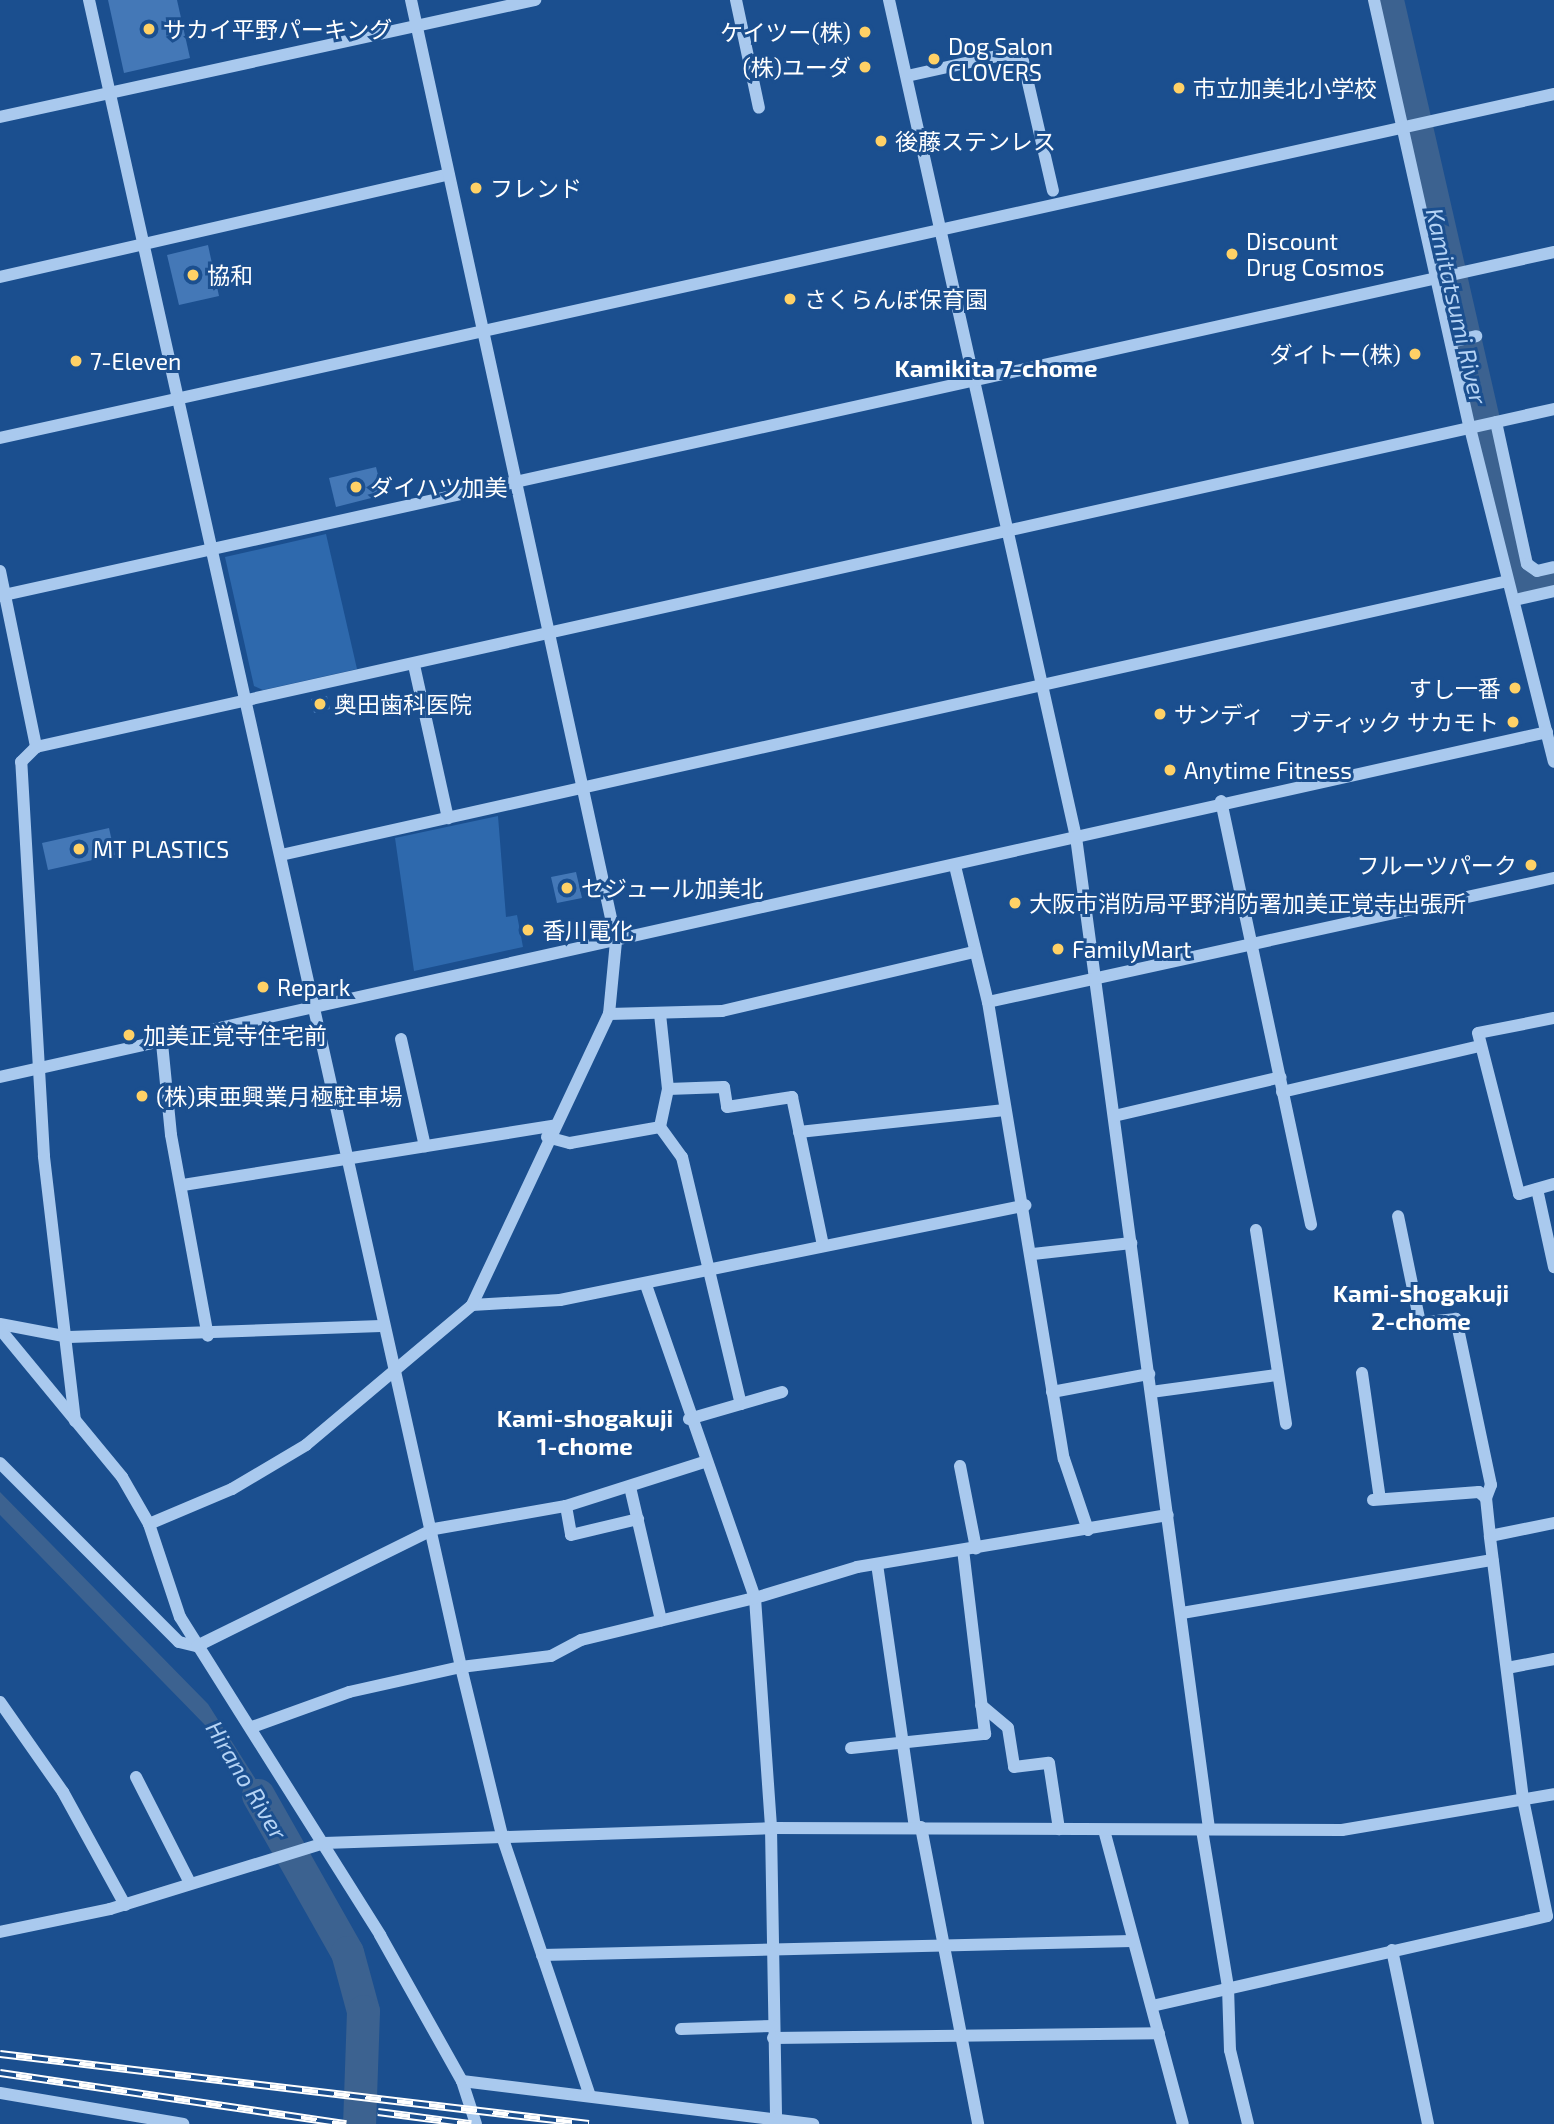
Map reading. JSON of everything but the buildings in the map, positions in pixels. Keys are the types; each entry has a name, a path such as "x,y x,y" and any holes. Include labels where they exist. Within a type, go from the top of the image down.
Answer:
{"street":[{"path":"89,0 281,855 311,1010 346,1158 381,1326 434,1529 460,1667 503,1839 589,2093"},
{"path":"149,1524 232,1489 306,1445 472,1305 550,1132 609,1014 615,941 551,634 411,0"},
{"path":"0,117 108,90 535,0"},
{"path":"736,0 759,108"},
{"path":"889,0 1076,836 1182,1612 1205,1829 1228,1987 1230,2050 1248,2124"},
{"path":"1374,0 1412,126 1464,339 1514,556 1508,581 1553,754"},
{"path":"907,76 1006,54 1023,61 1053,191"},
{"path":"0,438 1554,94"},
{"path":"0,277 449,174"},
{"path":"3,595 515,480 974,383 1554,252"},
{"path":"75,1421 69,1337 51,1238 21,762 36,747 246,703 1554,410"},
{"path":"1484,425 1514,556 1537,571 1554,567"},
{"path":"0,570 36,747"},
{"path":"281,855 1508,581"},
{"path":"1515,600 1554,591"},
{"path":"414,665 448,818"},
{"path":"0,1077 41,1071 955,866 1222,802 1547,732"},
{"path":"1222,802 1311,1225"},
{"path":"955,866 973,952 988,1002 1005,1110 1025,1205 1064,1459 1087,1530"},
{"path":"988,1002 1094,975 1554,878"},
{"path":"609,1014 722,1011 973,952"},
{"path":"660,1014 667,1089 660,1127 682,1157 741,1404"},
{"path":"1554,1018 1478,1033 1519,1194 1554,1184"},
{"path":"401,1039 425,1146"},
{"path":"162,1043 171,1135 183,1185 208,1336"},
{"path":"1282,1092 1480,1046"},
{"path":"1114,1116 1281,1077"},
{"path":"667,1089 724,1087 727,1107 792,1097 823,1245"},
{"path":"799,1132 1005,1110"},
{"path":"183,1185 425,1146 550,1132 570,1143 660,1127"},
{"path":"1537,1189 1554,1268"},
{"path":"472,1305 559,1300 646,1285 707,1268 1025,1205"},
{"path":"1152,2006 1547,1916 1523,1799 1486,1498 1491,1485 1456,1319 1420,1323 1398,1216"},
{"path":"1256,1230 1276,1376 1286,1424"},
{"path":"1033,1254 1130,1243"},
{"path":"646,1285 689,1419 755,1598 771,1828 776,2119"},
{"path":"0,1324 69,1337 208,1336 381,1326"},
{"path":"0,1329 122,1478 149,1524 180,1617 252,1727 318,1844 462,2081 476,2124"},
{"path":"1362,1373 1376,1499 1479,1492 1486,1498"},
{"path":"1052,1392 1149,1374"},
{"path":"1151,1392 1276,1376"},
{"path":"689,1419 782,1392"},
{"path":"0,1463 179,1642 197,1646 434,1529 566,1506 630,1488 704,1462"},
{"path":"851,1748 985,1734 970,1549 960,1466"},
{"path":"630,1488 661,1620"},
{"path":"566,1506 571,1535 638,1519"},
{"path":"252,1727 349,1692 460,1667 551,1656 581,1640 755,1598 877,1564 1168,1515"},
{"path":"1490,1536 1554,1523"},
{"path":"1182,1612 1493,1560"},
{"path":"877,1564 918,1826 964,2035 978,2124"},
{"path":"1507,1668 1554,1659"},
{"path":"0,1702 57,1783 125,1905"},
{"path":"981,1705 1008,1728 1014,1767 1049,1763 1059,1829"},
{"path":"136,1777 190,1883"},
{"path":"0,1932 125,1905 318,1844 771,1828 918,1826 1104,1830 1342,1830 1554,1794"},
{"path":"1104,1830 1183,2124"},
{"path":"542,1955 772,1946 1132,1941"},
{"path":"1392,1950 1428,2124"},
{"path":"681,2029 964,2035 1159,2033"},
{"path":"462,2081 589,2093 813,2124"},
{"path":"0,2093 183,2124"}],"shaded area":[{"path":"326,534 357,669 263,690 254,686 225,557"},
{"path":"498,816 506,917 517,915 523,947 414,971 395,838"}],"water":[{"name":"Hirano River","path":"0,1492 208,1704 289,1832 272,1838 205,1725 0,1515"}],"waterway":[{"name":"Kamitatsumi River","path":"1387,0 1518,573 1533,583 1554,578"},
{"name":"Hirano River","path":"258,1795 347,1952 363,2011 359,2124"}],"railway":[{"path":"0,2054 589,2124"},
{"path":"0,2073 346,2124"},
{"path":"378,2112 471,2124"}],"place":[{"name":"サカイ平野パーキング","path":"149,29"},
{"name":"ケイツー(株)","path":"865,32"},
{"name":"Dog Salon CLOVERS","path":"934,59"},
{"name":"(株)ユーダ","path":"865,67"},
{"name":"市立加美北小学校","path":"1179,88"},
{"name":"後藤ステンレス","path":"881,141"},
{"name":"フレンド","path":"476,188"},
{"name":"Discount Drug Cosmos","path":"1232,254"},
{"name":"協和","path":"193,275"},
{"name":"さくらんぼ保育園","path":"790,299"},
{"name":"ダイトー(株)","path":"1415,354"},
{"name":"7-Eleven","path":"76,361"},
{"name":"ダイハツ加美","path":"356,487"},
{"name":"すし一番","path":"1515,688"},
{"name":"奥田歯科医院","path":"320,704"},
{"name":"サンディ","path":"1160,714"},
{"name":"ブティック サカモト","path":"1513,722"},
{"name":"Anytime Fitness","path":"1170,770"},
{"name":"MT PLASTICS","path":"79,849"},
{"name":"フルーツパーク","path":"1531,865"},
{"name":"セジュール加美北","path":"567,888"},
{"name":"大阪市消防局平野消防署加美正覚寺出張所","path":"1015,903"},
{"name":"香川電化","path":"528,930"},
{"name":"FamilyMart","path":"1058,949"},
{"name":"Repark","path":"263,987"},
{"name":"加美正覚寺住宅前","path":"129,1035"},
{"name":"(株)東亜興業月極駐車場","path":"142,1096"}],"district":[{"name":"Kamikita 7-chome","path":"996,368"},
{"name":"Kami-shogakuji 2-chome","path":"1421,1307"},
{"name":"Kami-shogakuji 1-chome","path":"585,1432"}]}
